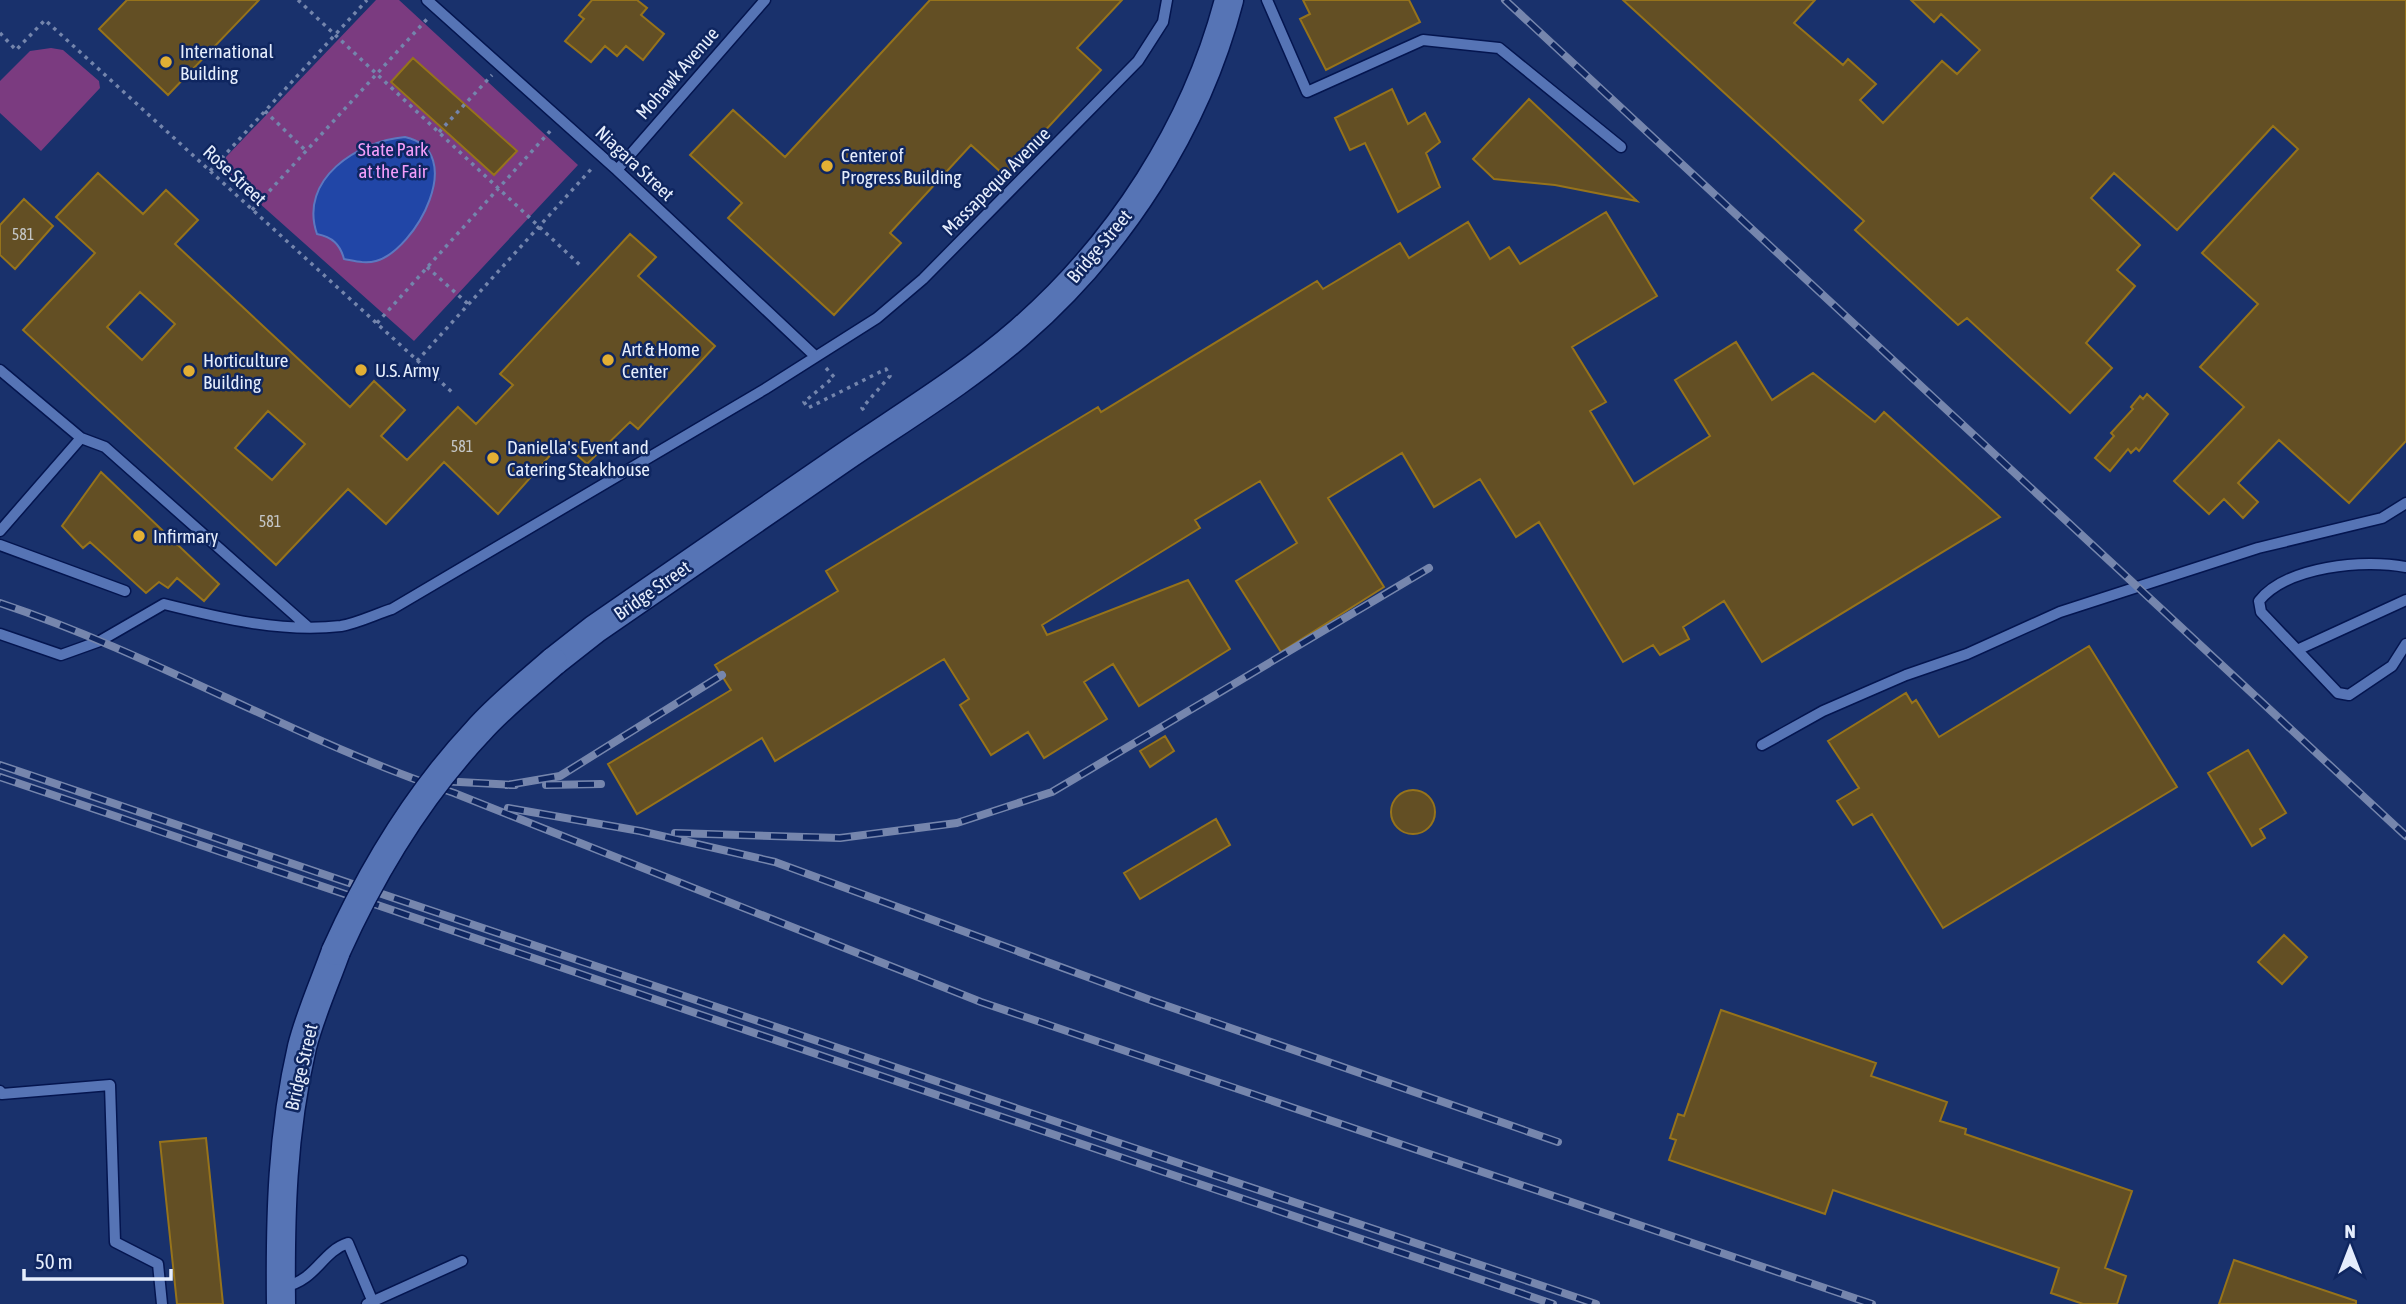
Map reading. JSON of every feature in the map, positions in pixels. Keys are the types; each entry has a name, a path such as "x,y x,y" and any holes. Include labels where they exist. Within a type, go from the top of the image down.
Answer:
{"main road":[{"name":"Bridge Street","path":"281,1296 284,1145 303,1045 336,951 359,899 423,796 478,730 553,662 606,621 973,369 1020,332 1112,233 1154,174 1195,97 1229,0"}],"lane":[{"name":"Niagara Street","path":"427,0 603,157 815,356"},
{"name":"Mohawk Avenue","path":"617,170 765,0"},
{"name":"Massapequa Avenue","path":"0,634 61,655 100,641 164,604 212,616 308,627 343,625 392,609 765,389 886,310 923,279 1138,61 1163,22 1167,0"},
{"path":"1267,0 1307,92 1423,40 1499,48 1621,147"},
{"path":"0,370 81,438 105,447 308,627"},
{"path":"0,531 81,438"},
{"path":"1762,745 1823,710 1906,675 1967,654 2060,612 2258,548 2382,517 2406,503"},
{"path":"0,545 125,591"},
{"path":"2406,567 2382,562 2341,564 2271,586 2259,601 2261,612 2338,694 2349,695 2392,666 2406,644"},
{"path":"2297,650 2406,600"},
{"path":"0,1091 2,1094 110,1085 115,1242 158,1264 162,1304"},
{"path":"281,1296 316,1271 336,1247 348,1243 369,1302 462,1261"}],"path":[{"path":"298,0 581,266"},
{"path":"210,171 367,0"},
{"path":"252,210 436,8"},
{"name":"Rose Street","path":"0,33 16,50 46,20 454,394"},
{"path":"439,132 501,66"},
{"path":"265,111 306,151"},
{"path":"377,324 561,119"},
{"path":"417,361 603,157"},
{"path":"427,267 468,304"},
{"path":"815,356 834,377 804,402 808,408 886,369 890,376 862,408 882,431"}],"green space":[{"name":"State Park at the Fair","path":"376,0 399,0 578,165 414,341 223,171 226,157"},
{"path":"51,48 63,50 99,81 100,88 41,151 0,113 0,81 30,51"}],"water":[{"path":"405,137 424,146 433,161 434,179 430,200 420,221 391,253 376,261 344,259 335,242 317,234 313,214 316,196 324,180 336,166 351,155 387,140"}],"building":[{"name":"International Building","path":"127,0 259,0 168,95 99,29"},
{"path":"592,0 637,0 647,8 641,15 664,34 643,60 626,46 617,56 605,46 591,62 565,41 584,19 579,15"},
{"name":"Center of Progress Building","path":"930,0 1122,0 1077,48 1101,70 1004,175 971,145 890,233 901,243 834,315 728,218 742,203 690,155 733,110 785,157"},
{"path":"1303,0 1409,0 1420,22 1326,70 1300,19 1310,14"},
{"path":"1623,0 1815,0 1794,23 1843,65 1848,59 1876,84 1860,100 1883,123 1942,61 1957,74 1980,50 1941,14 1934,22 1911,0 2406,0 2406,441 2349,503 2279,440 2238,483 2258,502 2243,518 2224,499 2209,514 2174,481 2244,407 2200,367 2258,304 2202,253 2298,149 2273,126 2177,230 2114,173 2091,198 2140,245 2117,270 2135,286 2086,343 2112,368 2070,413 1967,318 1958,325 1855,230 1864,221"},
{"path":"413,58 517,151 494,175 391,82"},
{"path":"1392,89 1408,124 1425,113 1440,142 1426,153 1440,187 1398,212 1365,143 1350,150 1335,118"},
{"path":"1529,99 1637,201 1555,185 1494,179 1473,159"},
{"name":"Horticulture Building","path":"98,173 143,214 166,190 198,220 175,244 350,407 374,381 405,410 381,436 407,460 458,407 476,424 513,385 500,374 630,234 656,257 638,276 715,346 638,429 630,422 587,464 562,442 498,514 444,462 386,524 348,489 276,565 23,330 95,253 56,217","holes":["140,292 175,324 142,360 107,327","268,411 305,444 272,480 235,448"]},
{"path":"24,199 53,226 15,269 0,255 0,225"},
{"path":"1606,212 1657,296 1572,347 1606,402 1590,411 1634,484 1710,436 1675,380 1736,342 1772,400 1813,373 1875,422 1884,412 2000,517 1762,662 1724,601 1683,627 1689,639 1660,655 1653,645 1623,662 1539,522 1516,537 1480,479 1434,507 1402,453 1328,498 1384,587 1281,652 1236,581 1297,543 1260,481 1195,520 1200,528 1042,625 1047,635 1188,580 1230,649 1139,706 1113,664 1084,682 1107,719 1044,758 1028,732 991,755 960,705 969,699 944,659 775,761 762,738 637,814 608,764 731,690 715,665 838,591 826,571 1098,407 1101,412 1317,281 1323,289 1400,243 1409,258 1468,222 1490,259 1509,247 1520,264"},
{"path":"2147,394 2168,414 2139,451 2136,448 2131,453 2128,449 2110,471 2095,458 2114,436 2111,433 2133,409 2131,407 2140,396 2143,399"},
{"name":"Infirmary","path":"101,472 219,584 204,601 177,578 168,588 159,582 146,593 90,542 83,548 62,526"},
{"path":"2089,646 2177,787 1943,928 1872,814 1853,825 1837,801 1859,788 1828,741 1906,693 1912,703 1916,700 1939,737"},
{"path":"1165,736 1174,751 1150,767 1140,751"},
{"path":"2248,750 2286,813 2260,829 2265,838 2252,846 2208,773"},
{"path":"1413,790 1422,791 1429,796 1434,803 1434,821 1429,828 1422,833 1413,834 1404,833 1397,828 1392,821 1391,812 1392,803 1397,796 1404,791"},
{"path":"1216,819 1230,845 1140,899 1124,873"},
{"path":"2284,935 2307,957 2282,984 2258,962"},
{"path":"1721,1010 1876,1063 1871,1076 1947,1102 1940,1121 1966,1129 1965,1134 2132,1191 2105,1268 2126,1276 2117,1304 2083,1304 2051,1293 2059,1268 1833,1190 1825,1214 1669,1160 1676,1140 1670,1138 1678,1114 1684,1116"},
{"path":"206,1138 223,1304 177,1304 160,1142"},
{"path":"2234,1260 2356,1301 2356,1304 2219,1304"}],"railway":[{"path":"1505,0 2406,836"},
{"path":"675,833 840,838 957,823 1052,792 1429,568"},
{"path":"0,603 115,647 339,749 981,1002 1872,1304"},
{"path":"507,785 560,776 722,675"},
{"path":"0,765 1596,1304"},
{"path":"0,777 1553,1304"},
{"path":"441,781 515,785"},
{"path":"546,785 601,784"},
{"path":"508,808 640,831 775,862 1153,1001 1558,1142"}],"place":[{"name":"International Building","path":"166,62"},
{"name":"Center of Progress Building","path":"827,166"},
{"name":"Art & Home Center","path":"608,360"},
{"name":"U.S. Army","path":"361,370"},
{"name":"Horticulture Building","path":"189,371"},
{"name":"Daniella's Event and Catering Steakhouse","path":"493,458"},
{"name":"Infirmary","path":"139,536"}]}
